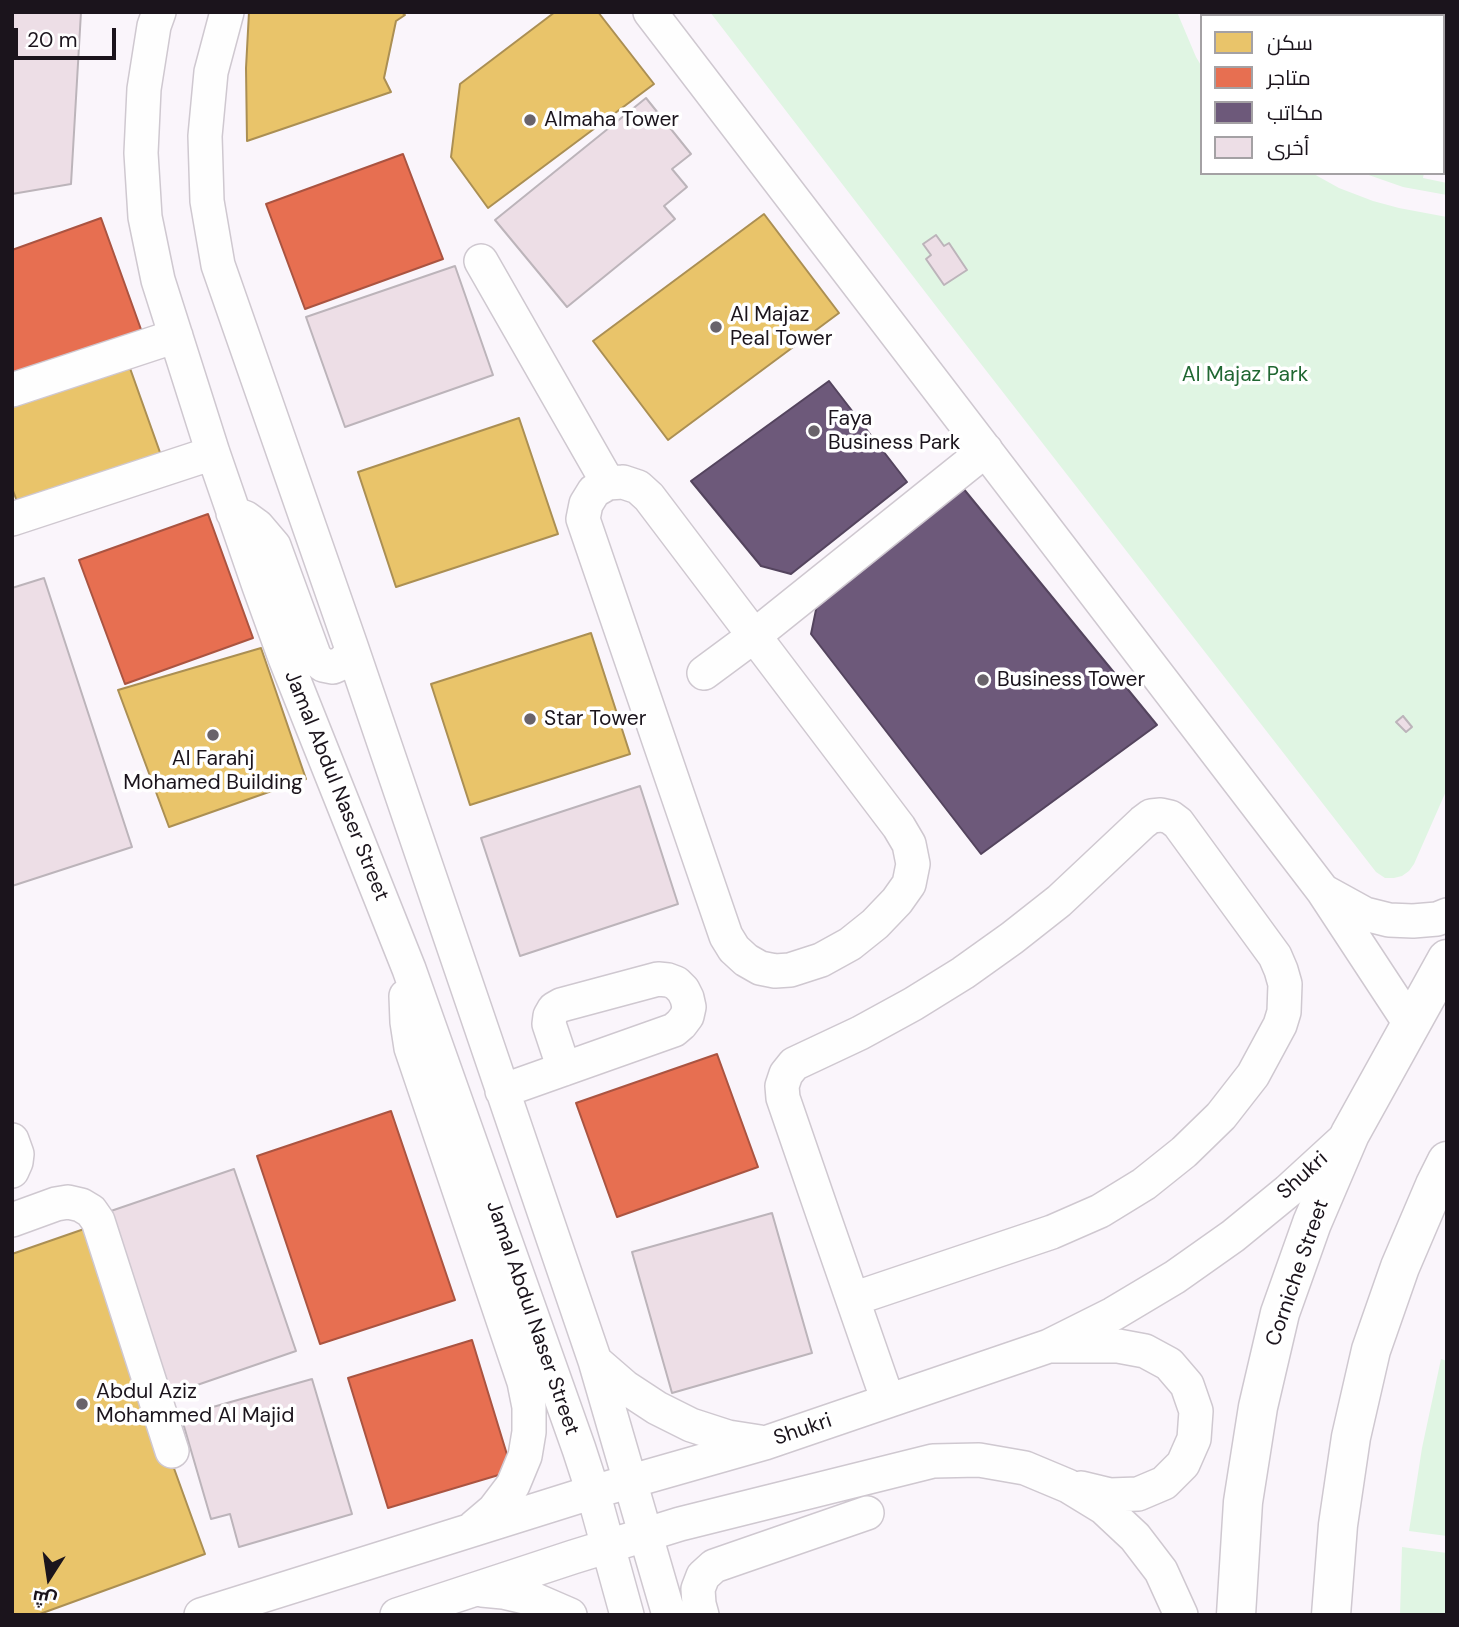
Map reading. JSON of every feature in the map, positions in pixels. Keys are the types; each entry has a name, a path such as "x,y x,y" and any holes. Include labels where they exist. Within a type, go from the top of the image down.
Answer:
{"main road":[{"name":"Corniche Street","path":"1236,1615 1243,1502 1258,1407 1280,1313 1312,1223 1350,1134 1447,959"},
{"path":"1331,1615 1338,1525 1351,1437 1371,1350 1400,1267 1447,1161"}],"street":[{"name":"Jamal Abdul Naser Street","path":"159,12 144,89 141,153 145,217 158,280 233,513 285,658 409,970 593,1492 627,1615"},
{"name":"Jamal Abdul Naser Street","path":"227,12 211,72 205,136 207,201 218,265 595,1361 669,1615"},
{"path":"650,12 1323,891 1411,1025"},
{"path":"481,261 608,483"},
{"path":"12,390 176,336"},
{"path":"704,673 986,450"},
{"path":"12,519 213,453"},
{"path":"623,482 638,487 649,497 754,636 899,827 909,844 913,864 909,884 875,924 850,944 821,960 790,970 760,968 734,949 726,936 583,519 586,504 594,491 608,483 623,482"},
{"path":"233,513 257,526 274,546 315,658 323,665 333,667 349,656 351,646"},
{"path":"853,1299 1052,1232 1100,1211 1144,1184 1184,1152 1220,1116 1253,1075 1280,1025 1284,1012 1281,970 1275,956 1178,823 1170,817 1151,816 1143,822 1059,901 963,973 860,1033 794,1065 786,1074 782,1086 783,1098 888,1401"},
{"path":"1323,891 1365,914 1389,920 1437,919 1447,915"},
{"path":"409,970 406,996 411,1048 524,1382 529,1406 525,1456 513,1485 494,1510 471,1530"},
{"path":"502,1091 564,1069"},
{"name":"Shukri","path":"201,1615 593,1492 765,1443 1049,1346 1124,1308 1175,1277 1233,1236 1288,1191 1350,1134"},
{"path":"12,1140 17,1154 12,1171"},
{"path":"12,1220 68,1202 91,1211 98,1222 173,1451"},
{"path":"1049,1346 1118,1346 1145,1350 1169,1364 1178,1374 1187,1385 1196,1411 1195,1439 1183,1464 1164,1483 1138,1494 1110,1495 1068,1486"},
{"path":"595,1361 625,1387 657,1408 691,1425 728,1437 765,1443"},
{"path":"397,1615 680,1524 933,1461 979,1460 1025,1468 1068,1486 1104,1508 1135,1537 1161,1571 1181,1615"},
{"path":"702,1615 698,1589 703,1576 714,1566 867,1513"},
{"path":"472,1589 533,1599 570,1615"}],"green space":[{"name":"Al Majaz Park","path":"710,12 1177,12 1200,64 1200,175 1316,175 1339,188 1373,201 1447,217 1447,789 1409,871 1394,878 1385,878 1376,872"},
{"path":"1202,12 1264,12 1264,14"},
{"path":"1345,12 1436,14 1346,14"},
{"path":"1369,175 1424,175 1423,178 1447,183 1447,195 1403,187"},
{"path":"1441,1359 1447,1361 1447,1536 1409,1531 1422,1448"},
{"path":"1402,1547 1447,1553 1447,1615 1400,1615"}],"building: سكن":[{"path":"249,12 401,12 405,15 396,21 384,78 391,92 247,141 246,68"},
{"name":"Almaha Tower","path":"555,12 598,12 654,84 488,208 451,157 460,84"},
{"name":"Al Majaz Peal Tower","path":"764,214 839,313 668,440 593,341"},
{"path":"126,357 162,458 19,507 12,488 12,396"},
{"path":"519,418 558,534 396,587 358,472"},
{"name":"Star Tower","path":"591,633 630,754 470,805 431,684"},
{"name":"Al Farahj Mohamed Building","path":"261,648 306,779 169,827 118,690"},
{"name":"Abdul Aziz Mohammed Al Majid","path":"87,1228 205,1554 37,1615 12,1615 12,1254"}],"building: متاجر":[{"path":"403,154 443,259 305,309 266,204"},
{"path":"101,218 143,335 12,382 12,250"},
{"path":"208,514 253,638 125,684 79,560"},
{"path":"717,1054 758,1167 617,1217 576,1103"},
{"path":"391,1111 455,1300 320,1344 257,1156"},
{"path":"472,1340 512,1471 388,1508 348,1378"}],"building: مكاتب":[{"name":"Faya Business Park","path":"829,381 907,482 791,574 761,566 691,481"},
{"name":"Business Tower","path":"958,482 1157,725 981,854 811,634 817,605"}],"building: أخرى":[{"path":"12,12 81,12 71,184 12,194"},
{"path":"646,98 691,154 672,169 687,187 664,206 675,219 567,307 495,220"},
{"path":"936,235 944,246 949,243 967,270 944,285 926,259 931,255 923,244"},
{"path":"455,266 493,375 345,427 306,317"},
{"path":"44,578 132,847 12,886 12,588"},
{"path":"1403,716 1412,727 1406,732 1396,722"},
{"path":"640,786 678,904 520,956 481,838"},
{"path":"234,1169 296,1351 168,1395 105,1213"},
{"path":"772,1213 812,1353 672,1393 632,1252"},
{"path":"312,1379 352,1514 239,1547 230,1514 211,1519 181,1416"}],"place":[{"name":"Almaha Tower","path":"530,120"},
{"name":"Al Majaz Peal Tower","path":"716,327"},
{"name":"Faya Business Park","path":"814,431"},
{"name":"Business Tower","path":"983,680"},
{"name":"Star Tower","path":"530,719"},
{"name":"Al Farahj Mohamed Building","path":"213,735"},
{"name":"Abdul Aziz Mohammed Al Majid","path":"82,1404"}]}
